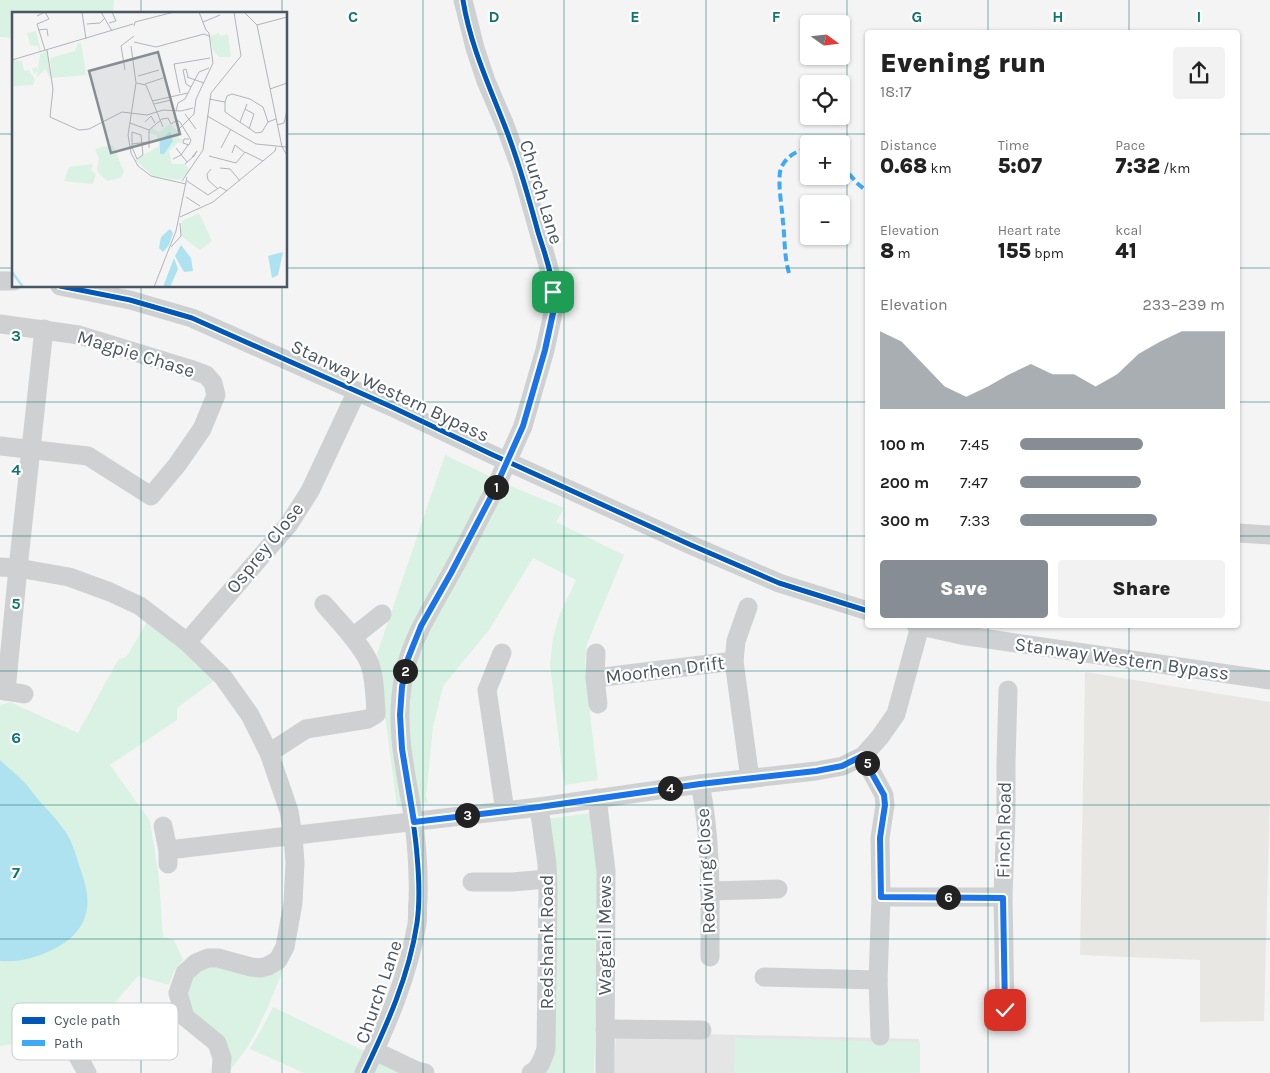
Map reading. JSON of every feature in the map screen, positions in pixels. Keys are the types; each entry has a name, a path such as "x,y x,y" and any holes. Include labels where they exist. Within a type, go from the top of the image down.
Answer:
{"street":[{"name":"Church Lane","path":"364,1073 389,1018 407,968 417,922 417,856 414,822 402,749 400,715 402,687 407,661 421,626 493,493 523,426 545,350 553,313 553,292 550,272 521,169 483,72 463,0"},
{"name":"Stanway Western Bypass","path":"71,288 88,291 131,293 357,391 642,524 753,572 779,583 865,610"},
{"name":"Magpie Chase","path":"0,324 78,335 190,369 206,375 213,383 216,395 202,429 177,465 151,496 88,456 0,446"},
{"path":"10,692 9,567 30,449 44,329"},
{"name":"Osprey Close","path":"187,642 289,524 310,491 357,391"},
{"path":"1240,533 1270,535"},
{"path":"9,567 69,577 110,592 140,606 187,642 222,677 250,715 269,753 289,811 293,836 295,863 293,903 286,947 278,960 260,968 218,958 208,958 196,963 185,973 178,993 185,1017 217,1043 222,1058 221,1073"},
{"path":"269,753 306,729 368,719 376,714 372,673 368,661 353,637 324,604"},
{"path":"748,607 736,641 734,661 750,779"},
{"path":"353,637 382,614"},
{"path":"163,826 168,857 293,836 539,807 842,766 862,756 880,737 896,714 918,628"},
{"name":"Stanway Western Bypass","path":"928,628 961,635 1270,680"},
{"path":"502,653 487,690 505,811"},
{"path":"596,653 598,704"},
{"name":"Moorhen Drift","path":"596,678 734,661"},
{"name":"Finch Road","path":"1005,1010 1003,898 1006,813 1000,709 1008,690"},
{"path":"862,756 884,795 885,805 880,838 881,897 878,980 880,1036"},
{"name":"Redwing Close","path":"700,784 707,828 710,891 710,957"},
{"name":"Wagtail Mews","path":"597,798 606,871 605,1073"},
{"name":"Redshank Road","path":"531,1073 536,1070 546,1049 548,879 539,807"},
{"path":"472,882 512,882 548,879"},
{"path":"710,891 778,890"},
{"path":"881,897 1003,898"},
{"path":"764,977 878,980"},
{"path":"606,1029 702,1030"},
{"path":"375,1051 424,1073"},
{"path":"80,1060 87,1073"}],"shaded area":[{"path":"1085,672 1270,702 1270,792 1264,1021 1200,1022 1200,960 1080,955"},
{"path":"616,1032 919,1039 918,1073 614,1073"}],"green space":[{"path":"0,0 114,0 113,12 12,12 12,38 0,37"},
{"path":"445,455 508,485 564,508 556,522 624,555 587,644 585,663 587,689 598,780 564,785 550,664 553,638 559,616 576,580 533,558 489,630 443,686 433,727 426,797 428,802 397,807 377,654"},
{"path":"147,622 182,647 215,680 177,708 177,720 110,765 150,821 159,878 163,937 174,940 183,960 174,971 169,985 138,976 115,1003 12,1003 12,1044 0,1046 0,705 10,702 78,733 118,660 127,656"},
{"path":"590,813 597,865 594,1073 541,1073 546,819"},
{"path":"284,964 282,973 256,1032 247,1048 228,1073 212,1032 191,1009 188,1000 188,987 198,972 208,967"},
{"path":"273,1007 410,1073 304,1073 250,1049"},
{"path":"735,1038 920,1042 920,1073 734,1073"}],"water":[{"path":"0,760 25,783 65,831 75,852 88,902 82,923 68,941 32,958 16,961 0,961"}],"marked path":[{"path":"789,273 785,254 780,172 787,159 800,151"},
{"path":"850,175 865,190"}],"cycle path":[{"path":"364,1073 381,1037 403,981 409,962 418,915 417,855 402,736 402,688 406,664 419,629 473,531 520,434 547,345 553,314 552,284 547,262 514,150 475,48 463,0"},
{"path":"70,288 130,300 192,318 392,407 691,545 779,583 865,610"}],"route":[{"path":"553,292 553,313 545,350 523,426 493,493 421,626 407,661 402,687 400,715 402,749 414,822 539,807 700,784 816,771 842,766 862,756 884,795 885,805 880,838 881,897 1003,898 1005,1010"}]}
